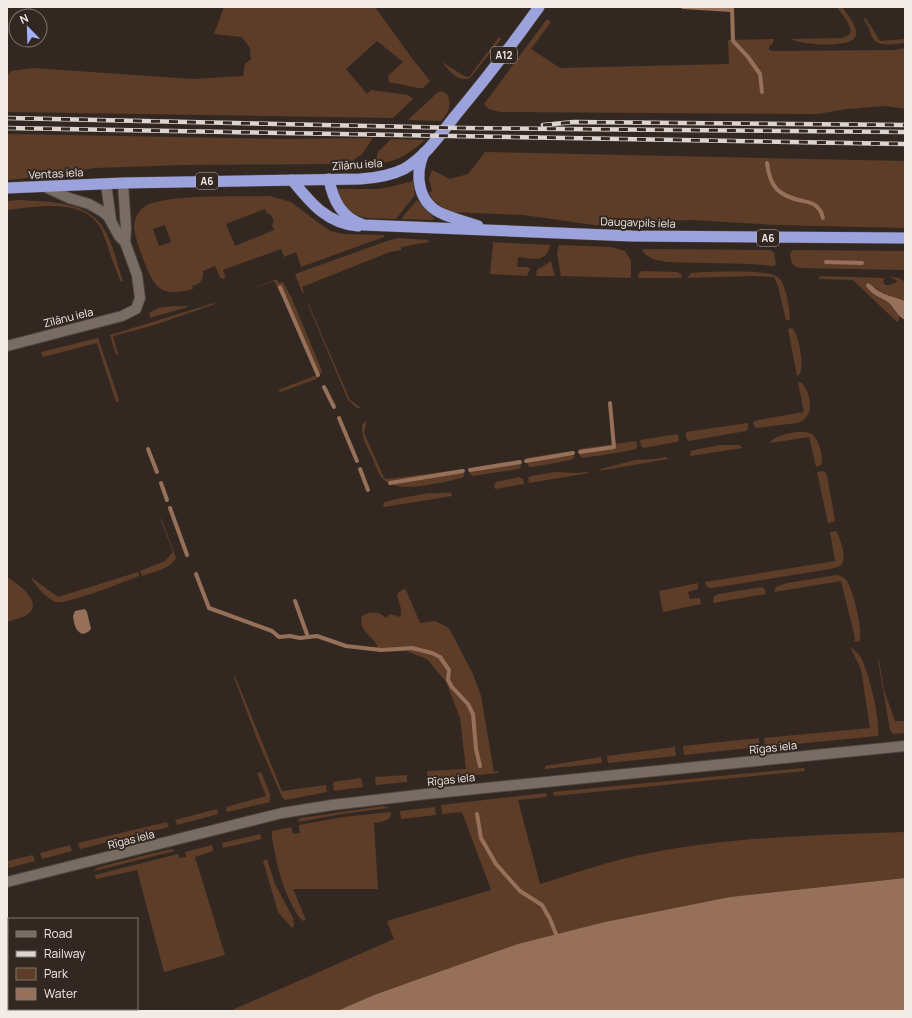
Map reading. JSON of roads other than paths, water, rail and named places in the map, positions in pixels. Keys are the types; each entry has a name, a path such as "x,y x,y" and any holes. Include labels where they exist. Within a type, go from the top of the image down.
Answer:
{"highway":[{"name":"Zīlānu iela","path":"106,184 374,178 389,175 404,169 424,153 486,79 539,7"},
{"name":"A6","path":"424,153 419,169 419,180 422,194 428,204 442,214 492,230"},
{"name":"Daugavpils iela","path":"329,179 334,198 342,211 352,220 371,226"},
{"name":"Daugavpils iela","path":"292,180 313,205 329,218 353,226 640,236 905,238"},
{"name":"Ventas iela","path":"7,188 106,184"}],"main road":[{"name":"Zīlānu iela","path":"123,183 126,229 125,242"},
{"name":"Zīlānu iela","path":"106,184 111,220"},
{"name":"Zīlānu iela","path":"7,346 122,316 133,311 138,305 140,298 138,275 125,242 119,236 108,216 97,208 43,186"},
{"name":"Rīgas iela","path":"7,882 282,813 332,805 443,792 905,746"}],"water":[{"path":"867,283 884,294 905,301 905,320 889,303 871,292 866,286"},
{"path":"85,609 91,629 83,634 78,631 74,624 73,616 75,611"},
{"path":"905,878 905,1011 337,1011 374,995 518,944 605,922 730,897"}],"waterway":[{"path":"683,7 732,10"},
{"path":"732,7 733,41 748,57 760,74 762,92"},
{"path":"767,163 768,172 773,185 777,190 795,199 809,202 814,205 820,210 823,218"},
{"path":"826,262 862,263"},
{"path":"280,287 318,375"},
{"path":"324,387 334,407"},
{"path":"580,452 614,447 610,403"},
{"path":"339,418 357,461"},
{"path":"148,449 157,472"},
{"path":"526,461 573,453"},
{"path":"470,470 520,462"},
{"path":"360,469 368,490"},
{"path":"390,483 463,471"},
{"path":"161,483 167,500"},
{"path":"170,508 187,555"},
{"path":"196,574 209,608 272,631 279,637 290,636 300,638 317,636 346,646 381,650 412,648 432,653 440,657 449,670 448,680 452,687 468,704 473,714 476,749 480,766"},
{"path":"295,601 308,637"},
{"path":"477,814 481,838 496,864 520,891 542,905 556,934"}],"railway":[{"path":"7,118 461,128 905,132"},
{"path":"543,125 574,122 905,125"},
{"path":"7,128 905,144"}]}
